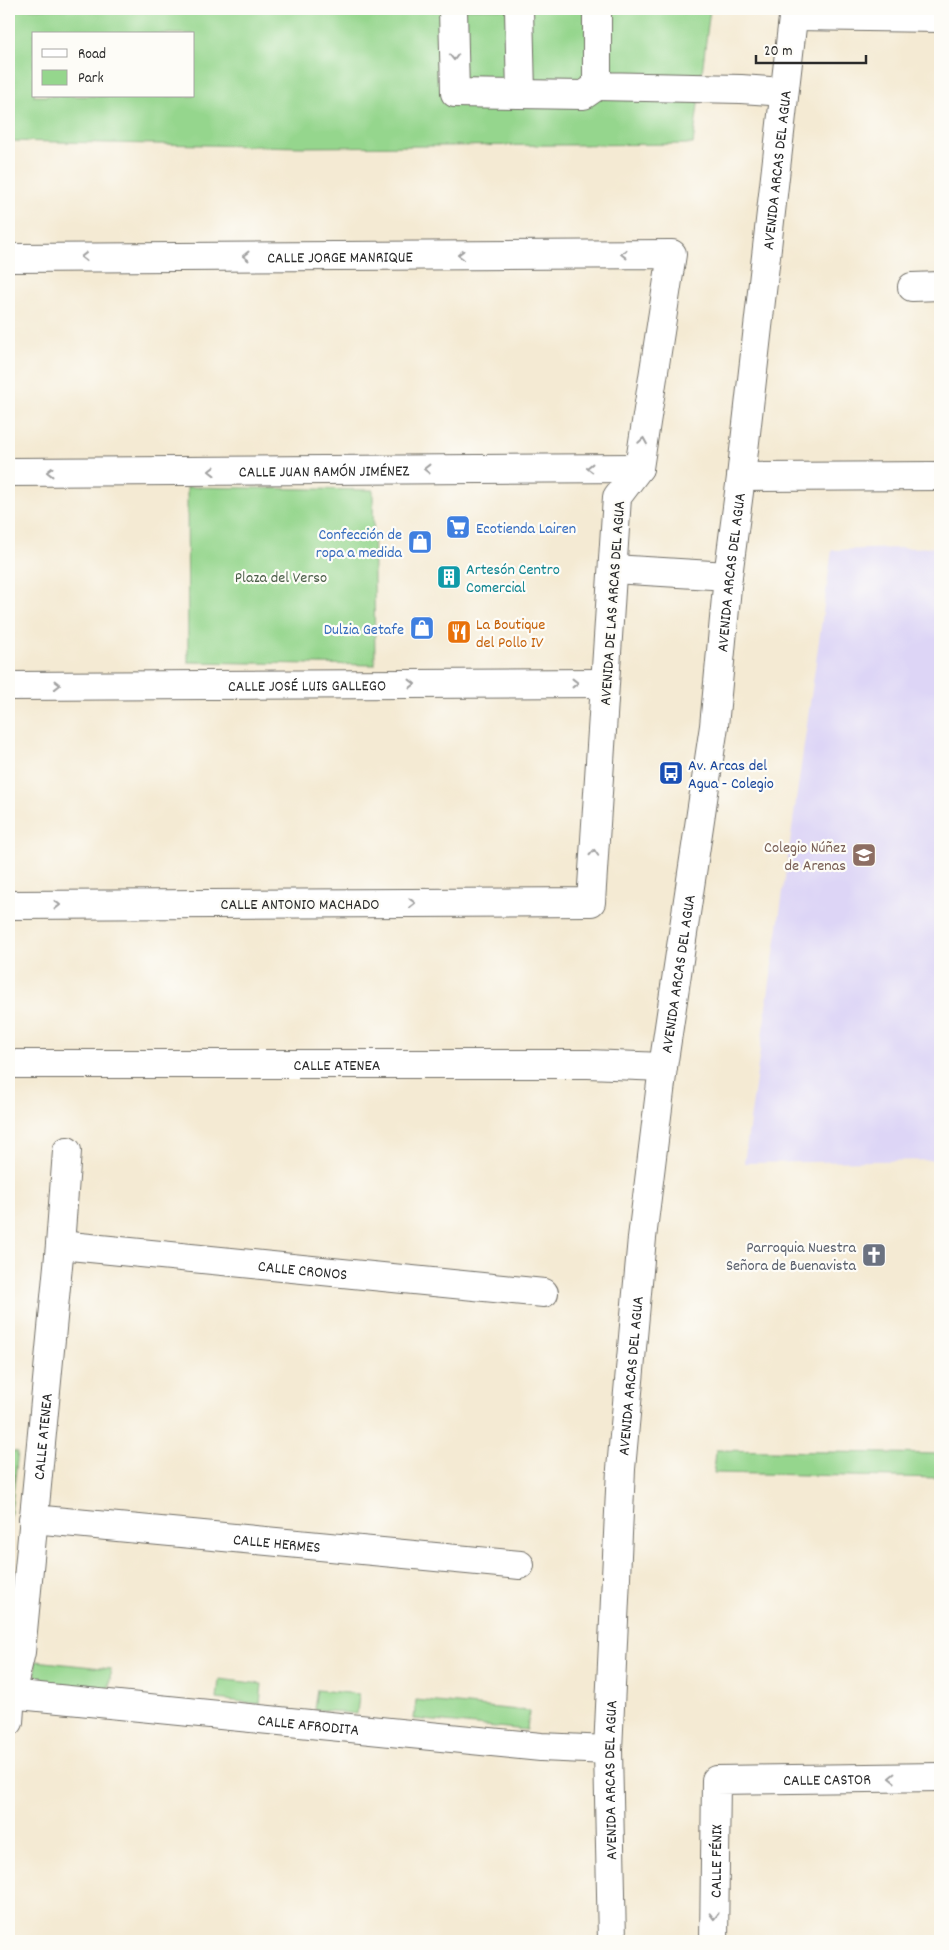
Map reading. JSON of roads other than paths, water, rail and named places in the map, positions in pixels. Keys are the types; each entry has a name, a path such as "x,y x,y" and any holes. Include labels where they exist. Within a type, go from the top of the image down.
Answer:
{"street":[{"path":"453,9 455,93 584,96 597,86 741,89 784,92"},
{"path":"519,9 521,94"},
{"path":"597,9 597,86"},
{"path":"794,12 940,18"},
{"name":"AVENIDA ARCAS DEL AGUA","path":"612,1941 608,1750 621,1469 642,1238 663,1067 714,726 728,576 794,12"},
{"name":"CALLE JORGE MANRIQUE","path":"9,258 672,254"},
{"name":"AVENIDA DE LAS ARCAS DEL AGUA","path":"591,902 616,497 639,468 672,254"},
{"path":"912,287 940,286"},
{"name":"CALLE JUAN RAMÓN JIMÉNEZ","path":"9,472 639,468"},
{"path":"741,477 940,476"},
{"path":"613,569 728,576"},
{"name":"CALLE JOSÉ LUIS GALLEGO","path":"9,686 604,683"},
{"name":"CALLE ANTONIO MACHADO","path":"9,905 591,902"},
{"name":"CALLE ATENEA","path":"9,1064 588,1064 663,1067"},
{"name":"CALLE ATENEA","path":"9,1722 10,1694 21,1652 60,1245 67,1151"},
{"name":"CALLE CRONOS","path":"60,1245 544,1293"},
{"name":"CALLE HERMES","path":"33,1519 520,1565"},
{"name":"CALLE AFRODITA","path":"10,1694 541,1747 608,1750"},
{"name":"CALLE CASTOR","path":"716,1780 940,1777"},
{"name":"CALLE FÉNIX","path":"714,1941 716,1780"}],"place":[{"name":"Ecotienda Lairen","path":"458,527"},
{"name":"Confección de ropa a medida","path":"420,542"},
{"name":"Artesón Centro Comercial","path":"449,577"},
{"name":"Dulzia Getafe","path":"422,628"},
{"name":"La Boutique del Pollo IV","path":"459,632"},
{"name":"Av. Arcas del Agua - Colegio","path":"671,773"},
{"name":"Colegio Núñez de Arenas","path":"864,855"},
{"name":"Parroquia Nuestra Señora de Buenavista","path":"874,1255"}],"park label":[{"name":"Plaza del Verso","path":"281,576"}]}
